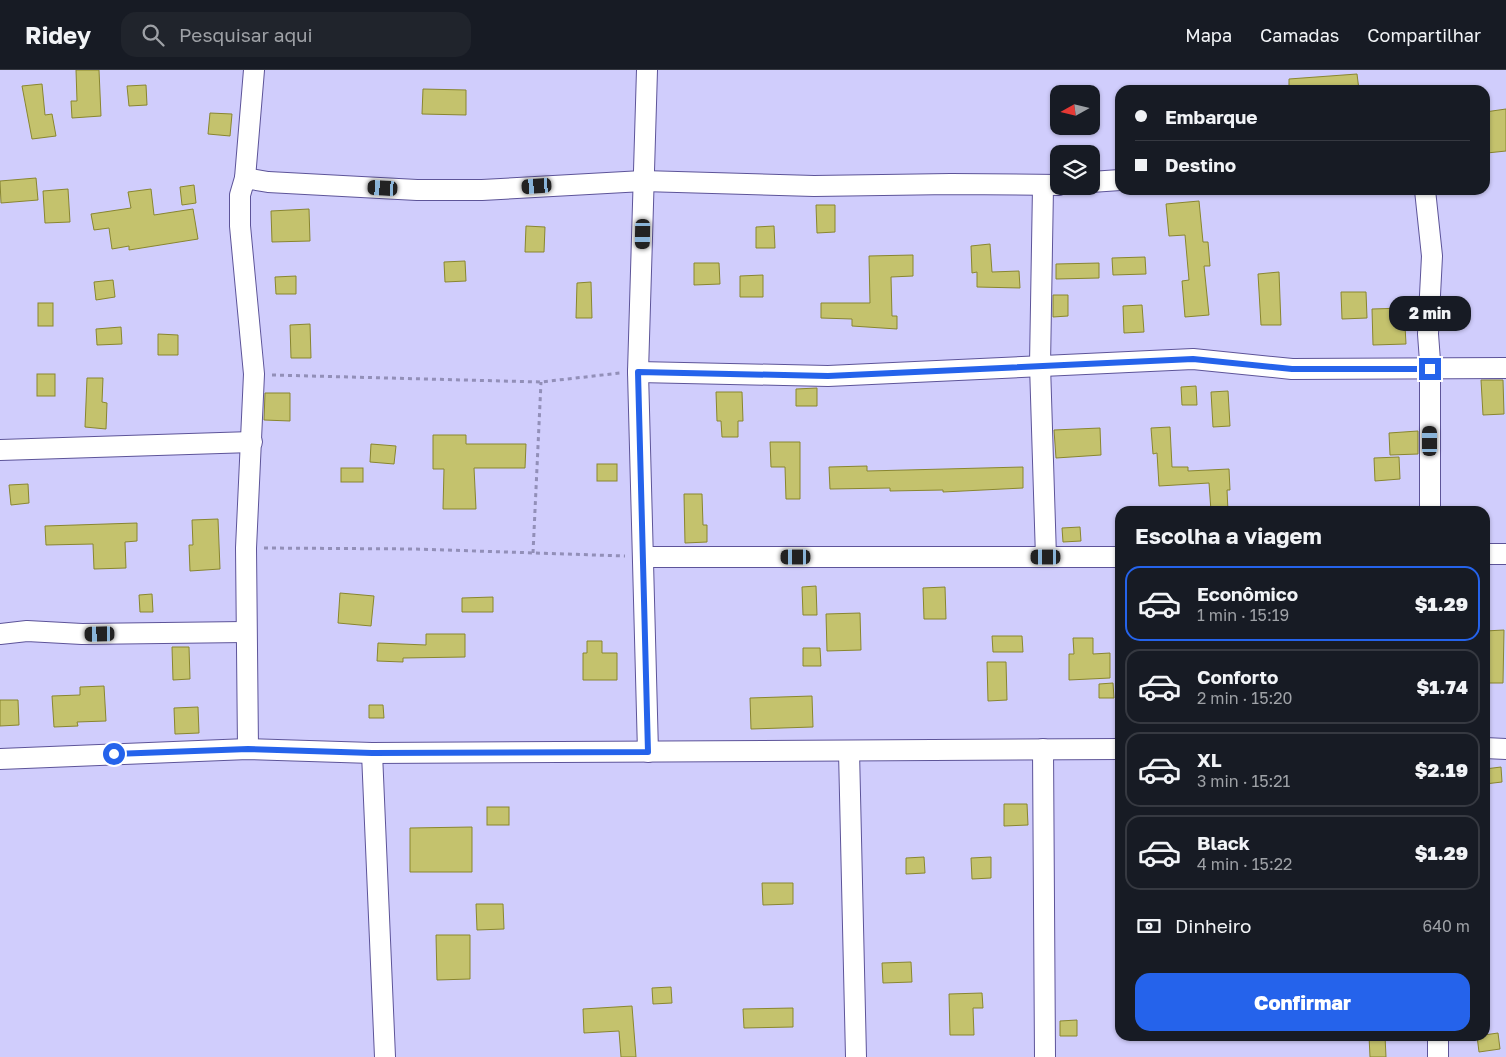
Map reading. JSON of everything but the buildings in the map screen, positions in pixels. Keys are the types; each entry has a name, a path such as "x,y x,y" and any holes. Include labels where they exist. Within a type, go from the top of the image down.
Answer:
{"street":[{"path":"248,749 246,548 254,374 240,226 240,194 245,178 254,70"},
{"path":"647,70 638,372 648,752"},
{"path":"245,178 268,182 417,190 482,190 644,181 814,186 951,184 1050,186"},
{"path":"1100,181 1115,180"},
{"path":"1046,557 1040,365 1050,195"},
{"path":"1426,195 1432,256 1428,334 1430,369 1430,506"},
{"path":"638,372 828,376 1193,359 1292,369 1506,368"},
{"path":"0,450 252,442"},
{"path":"1490,554 1506,554"},
{"path":"643,557 1115,557"},
{"path":"0,634 27,631 82,634 246,632"},
{"path":"1490,748 1506,749"},
{"path":"0,759 248,749 372,753 1115,749"},
{"path":"1043,749 1045,1057"},
{"path":"849,751 856,1057"},
{"path":"372,753 385,1057"},
{"path":"1438,1041 1438,1057"}],"path":[{"path":"254,374 541,382 638,372"},
{"path":"533,553 541,382"},
{"path":"246,548 416,549 643,557"}],"route":[{"path":"114,754 248,749 372,753 648,752 638,372 828,376 1193,359 1292,369 1430,369"}]}
